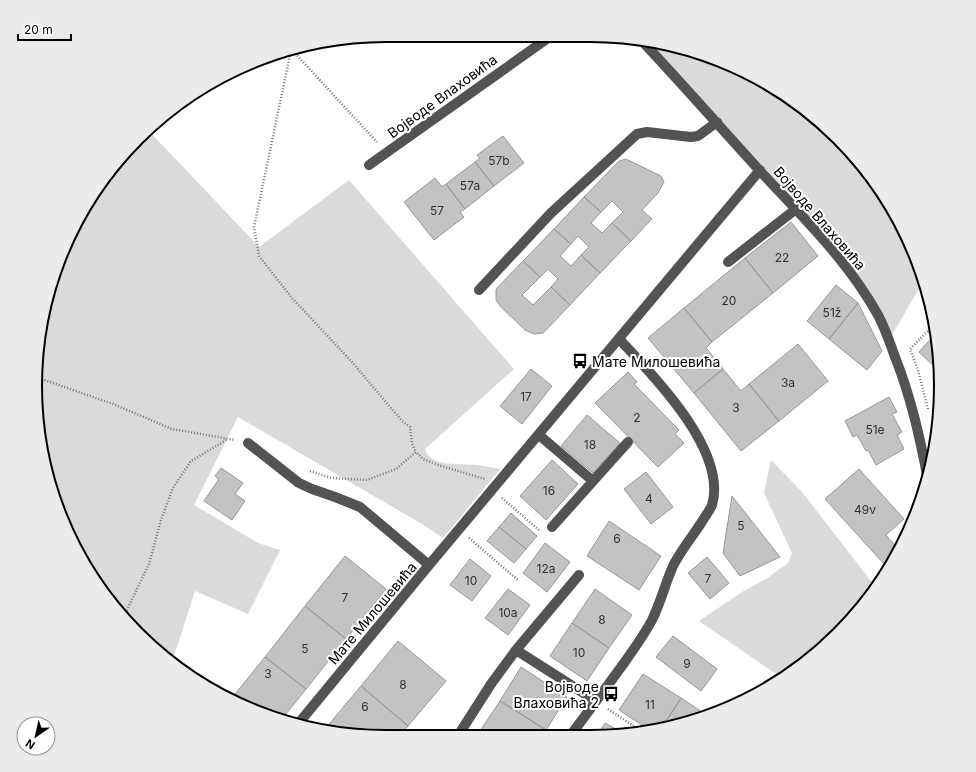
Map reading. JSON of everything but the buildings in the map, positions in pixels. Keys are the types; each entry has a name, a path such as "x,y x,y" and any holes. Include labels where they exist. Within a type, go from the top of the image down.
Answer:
{"street":[{"name":"Војводе Влаховића","path":"369,165 543,42"},
{"name":"Војводе Влаховића","path":"648,47 796,209 841,260 864,292 878,316 889,340 912,404 925,464"},
{"path":"479,290 551,212 637,134 647,132 691,137 698,136 717,122"},
{"name":"Мате Милошевића","path":"302,719 760,170"},
{"path":"728,262 796,209"},
{"path":"574,730 642,636 651,621 677,559 711,507 714,496 714,483 711,466 698,436 687,418 644,365 619,339"},
{"path":"539,435 593,481"},
{"path":"552,527 628,442"},
{"path":"248,443 299,483 360,507 429,565"},
{"path":"462,730 491,684 516,650 579,575"},
{"path":"516,650 596,701"}],"path":[{"path":"296,54 387,152"},
{"path":"290,56 254,227 260,256 292,298 352,362 402,421 410,427 412,444 416,452"},
{"path":"928,410 918,370 910,349 929,331"},
{"path":"126,612 150,564 161,520 173,488 191,461 228,439"},
{"path":"492,490 545,535"},
{"path":"459,530 518,580"},
{"path":"612,712 635,727"}],"shaded area":[{"path":"648,47 701,60 742,77 762,88 781,100 817,127 849,159 876,195 899,234 908,254 919,288 889,340 864,292"},
{"path":"152,134 259,247 349,180 514,369 425,449 428,455 440,462 478,465 500,469 443,538 422,524 238,417 194,505 258,543 280,550 248,614 195,591 174,656 159,645 127,613 100,577 88,558 77,538 60,497 45,431 42,386 45,341 60,275 77,234 100,195 127,159"},
{"path":"771,460 802,492 873,582 849,613 817,645 777,675 699,621 742,592 766,579 788,563 792,553 764,493"}],"place":[{"name":"Мате Милошевића","path":"580,361"},
{"name":"Војводе Влаховића 2","path":"611,694"}]}
